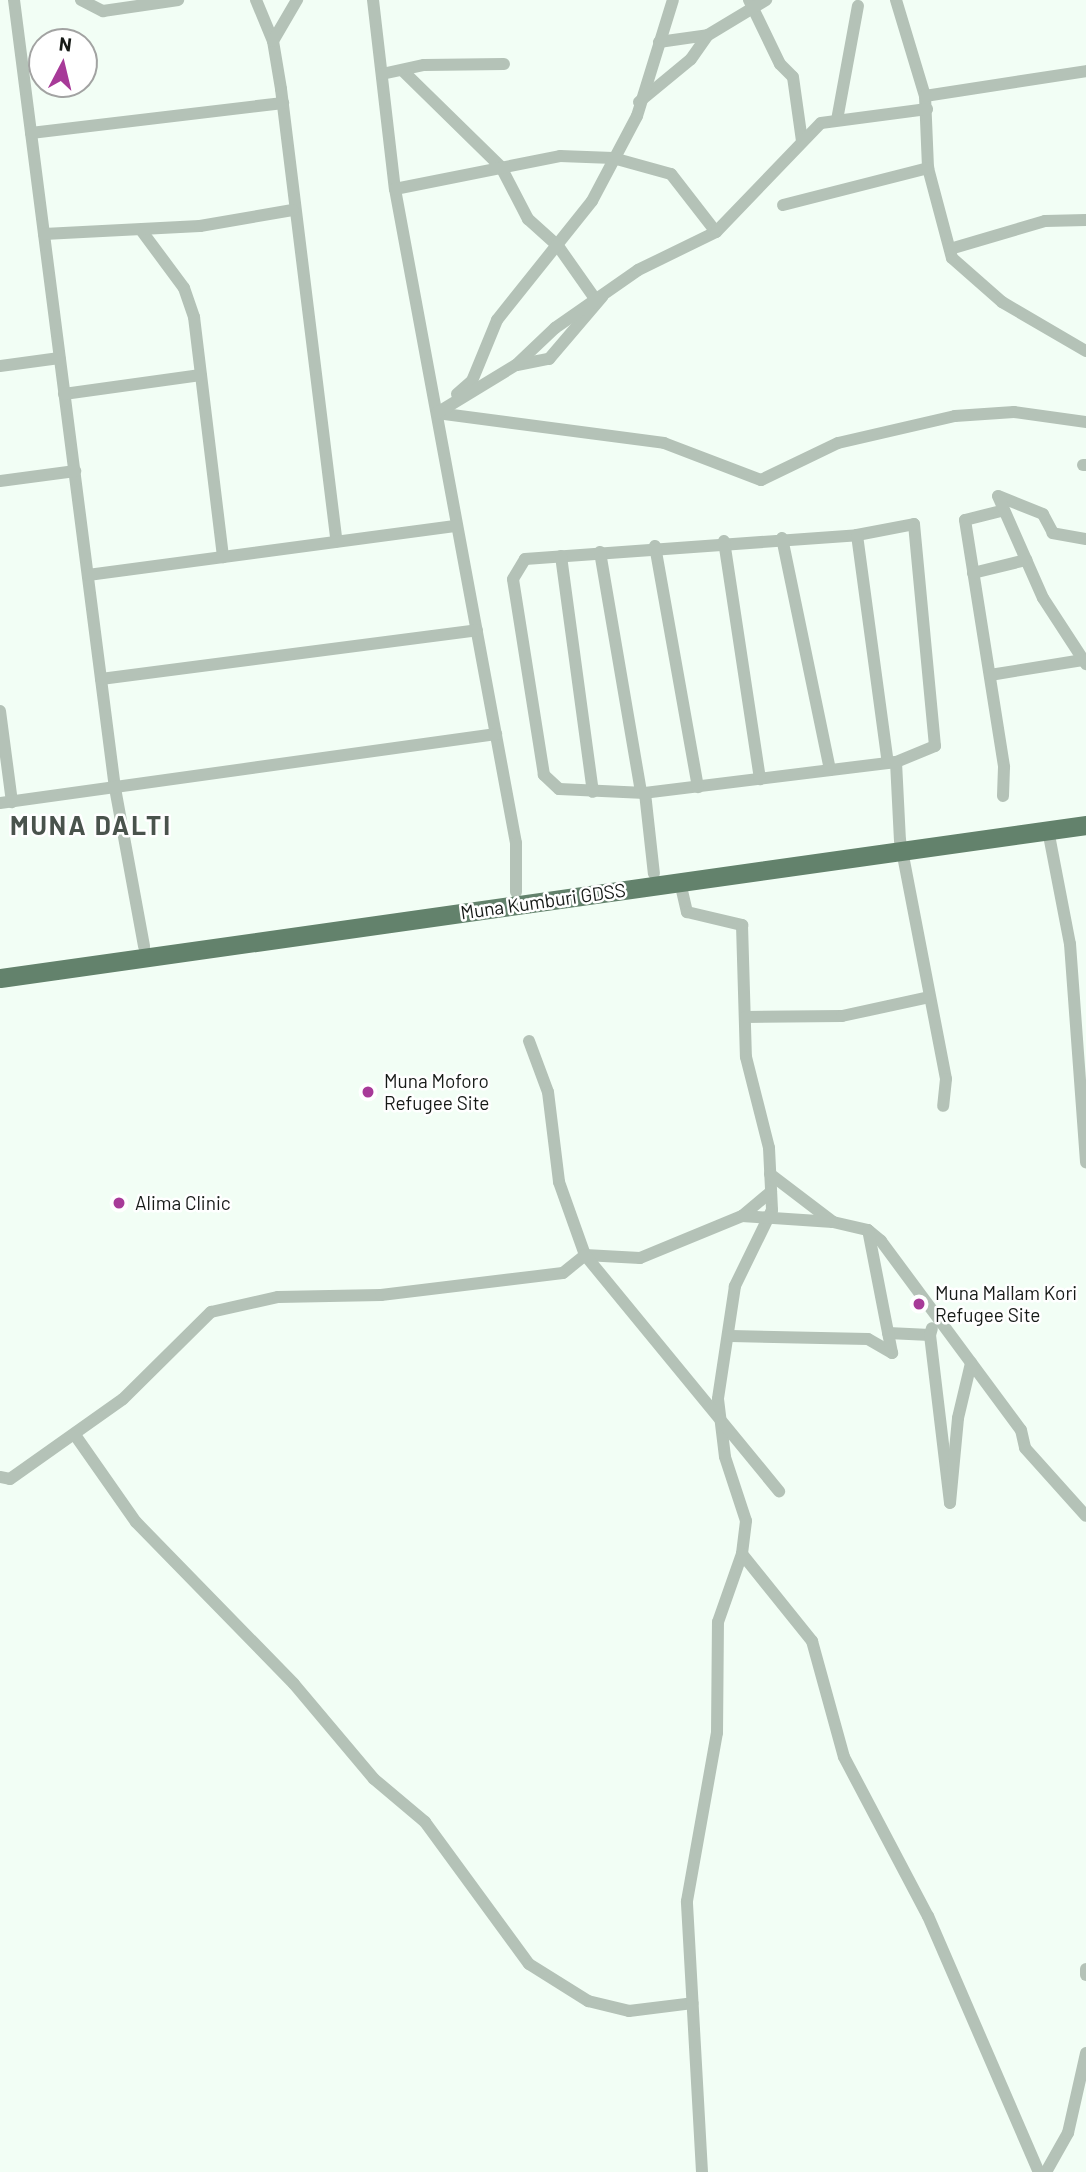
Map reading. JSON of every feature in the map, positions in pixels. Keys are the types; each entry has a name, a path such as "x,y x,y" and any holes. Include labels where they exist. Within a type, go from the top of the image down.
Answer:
{"highway":[{"name":"Muna Kumburi GDSS","path":"0,978 680,882 1086,814"},
{"name":"Muna Kumburi GDSS","path":"0,966 654,874 1086,825"}],"street":[{"path":"14,0 115,788 144,946"},
{"path":"81,0 103,11 178,0"},
{"path":"256,0 273,41 283,103 293,210 337,542"},
{"path":"273,41 297,0"},
{"path":"373,0 395,189 516,843 516,892"},
{"path":"437,413 472,381 496,320 558,246 613,158 639,102 673,0"},
{"path":"896,0 926,103 928,168 952,258 1002,302 1086,351"},
{"path":"639,102 691,59 708,35 757,3 780,64 793,77 802,141"},
{"path":"837,120 858,6"},
{"path":"659,43 708,35"},
{"path":"382,74 458,62 504,64"},
{"path":"403,71 501,167 528,219 558,246 599,298"},
{"path":"437,413 516,365 638,270 716,232 821,123 1086,71"},
{"path":"31,133 283,103"},
{"path":"395,189 560,156 613,158 671,174 716,232"},
{"path":"783,205 928,168"},
{"path":"44,234 141,230 293,210"},
{"path":"950,249 1045,221 1086,220"},
{"path":"141,230 184,288 201,375 223,557"},
{"path":"516,365 550,359 564,347 599,298"},
{"path":"0,366 59,358"},
{"path":"64,394 201,375"},
{"path":"437,413 664,443 761,480 838,443 955,416 1014,412 1086,422"},
{"path":"0,481 75,471"},
{"path":"989,674 1084,662 1001,512 1002,495 1043,514 1054,533 1086,539"},
{"path":"1001,512 965,520 989,674 1003,796"},
{"path":"914,524 935,746 892,762 643,793 559,789 544,775 513,579 525,559 655,545 857,535 914,524"},
{"path":"88,575 457,526"},
{"path":"857,535 892,762 901,845 946,1079 943,1106"},
{"path":"782,538 830,770"},
{"path":"724,541 760,779"},
{"path":"655,545 698,787"},
{"path":"600,552 643,793 654,874"},
{"path":"561,556 593,792"},
{"path":"973,573 1026,560"},
{"path":"102,679 477,630"},
{"path":"0,711 6,802 496,734"},
{"path":"1048,830 1080,994 1085,1088 1080,1139 1086,1162"},
{"path":"680,882 687,912 742,925 746,1057 770,1174 771,1192 770,1220 735,1286 720,1416 725,1457 746,1521 742,1554 718,1622 717,1733 688,1891 702,2172"},
{"path":"745,1017 842,1016 929,997"},
{"path":"529,1041 548,1092 559,1182 585,1255 779,1491"},
{"path":"770,1174 833,1222"},
{"path":"3,1480 75,1435 212,1312 278,1297 381,1295 563,1273 585,1255 640,1258 742,1216 771,1192"},
{"path":"742,1216 770,1220 833,1222 868,1230 936,1315 1021,1430 1025,1448 1086,1516"},
{"path":"731,1336 868,1339 892,1353 868,1230"},
{"path":"936,1315 930,1335 950,1503 958,1418 971,1363"},
{"path":"888,1333 930,1335"},
{"path":"75,1435 136,1522 294,1684 374,1779 425,1822 529,1964 588,2001 629,2011 693,2003"},
{"path":"742,1554 812,1641 844,1757 928,1916 1012,2122 1039,2172"},
{"path":"1086,1969 1086,1975"},
{"path":"1046,2172 1068,2133 1086,2053"}],"place":[{"name":"Muna Moforo Refugee Site","path":"368,1092"},
{"name":"Alima Clinic","path":"119,1203"},
{"name":"Muna Mallam Kori Refugee Site","path":"919,1304"}],"district":[{"name":"MUNA DALTI","path":"91,825"}]}
